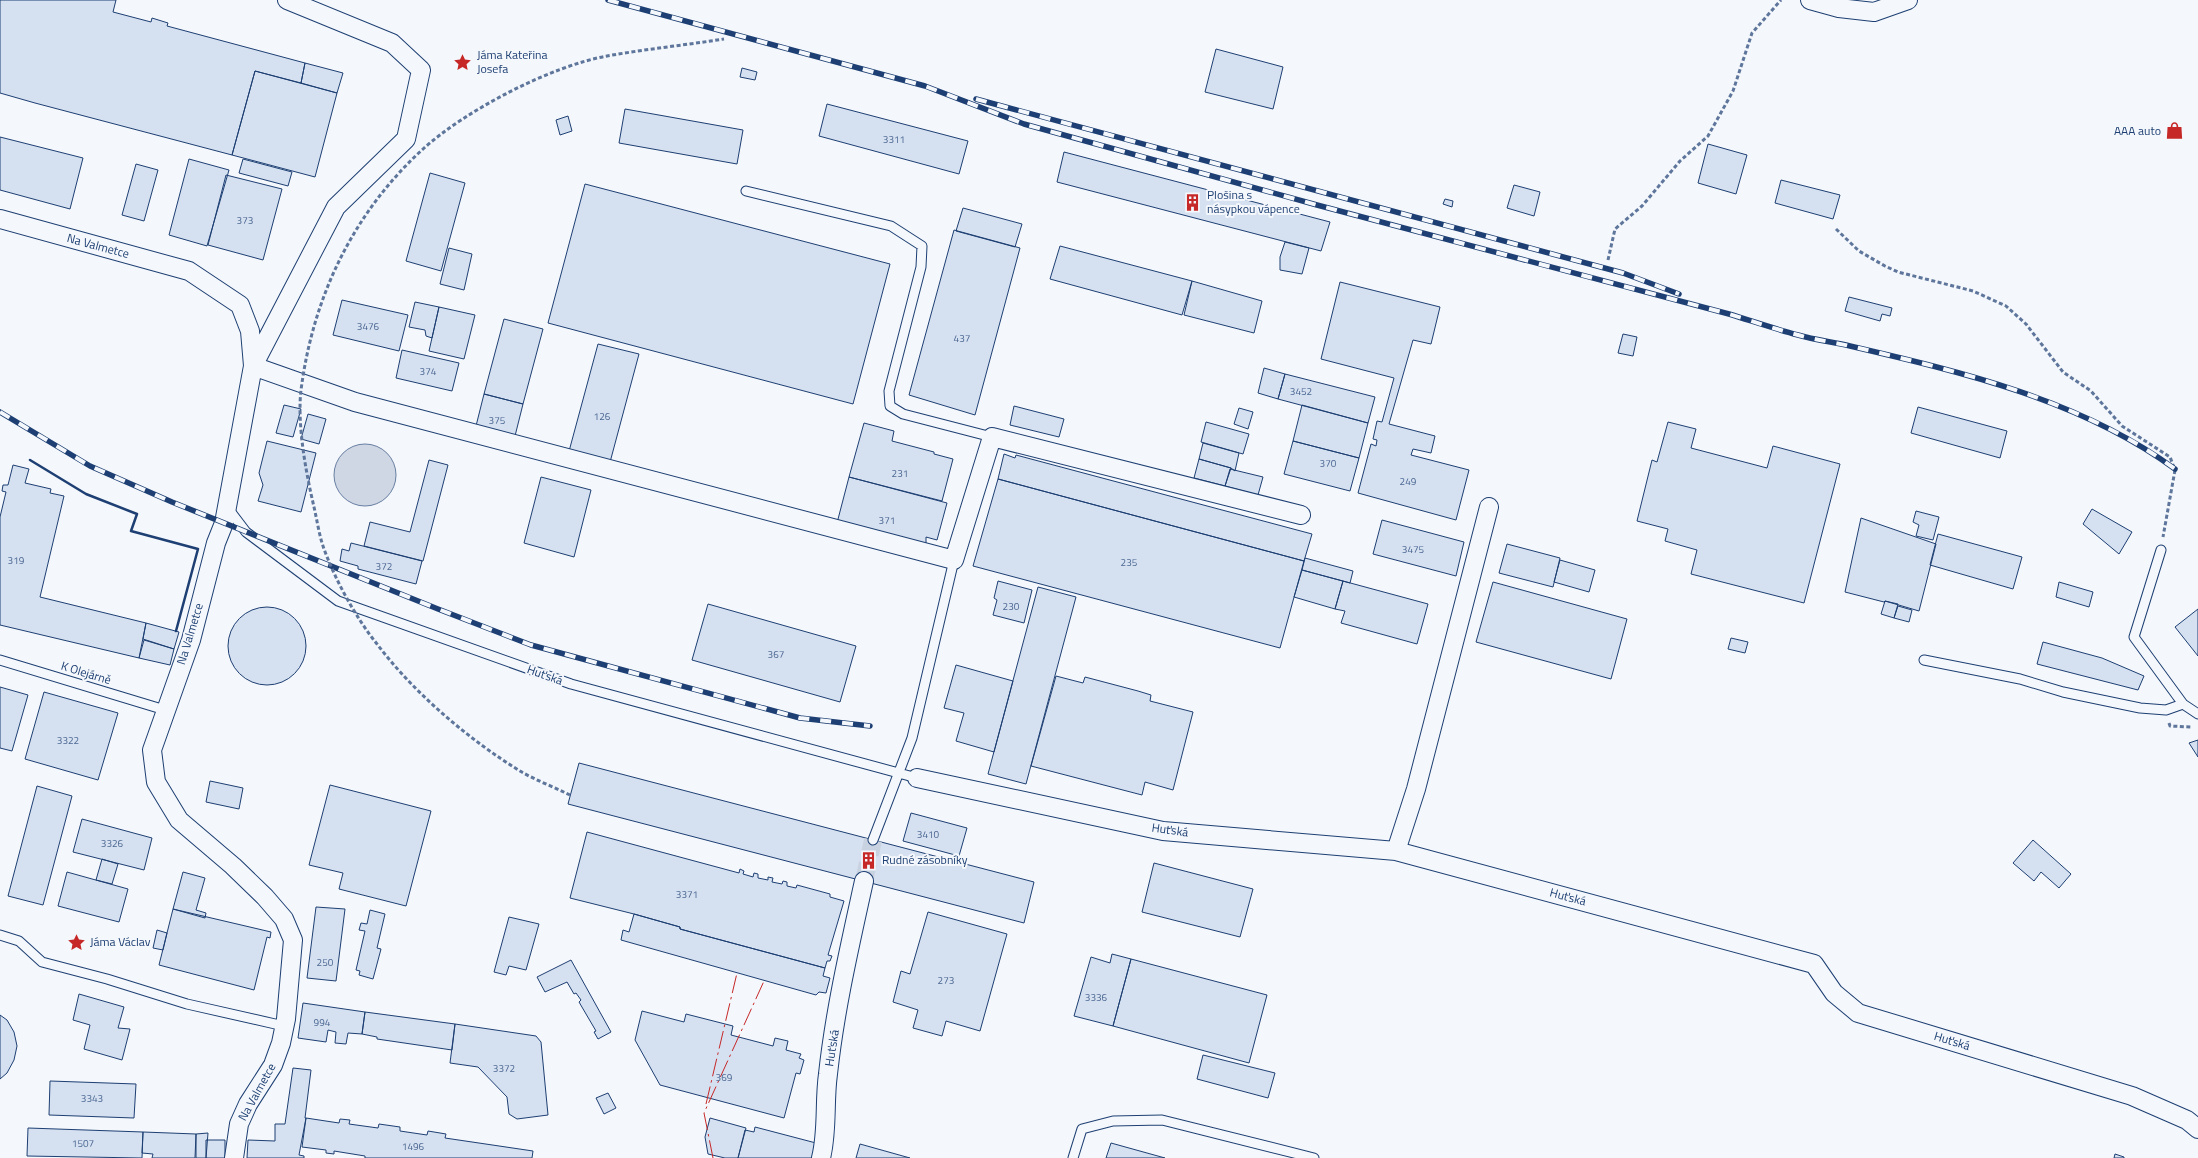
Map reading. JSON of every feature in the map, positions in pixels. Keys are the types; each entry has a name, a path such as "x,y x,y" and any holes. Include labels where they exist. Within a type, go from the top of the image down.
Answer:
{"street":[{"path":"287,0 392,42 421,70 406,138 336,206 253,366 355,402 954,560 992,438 1301,515"},
{"path":"1810,0 1839,8 1874,12 1908,0"},
{"name":"Na Valmetce","path":"0,219 189,271 240,305 250,331 253,366 227,506 191,640 152,750 156,782 179,820 233,866 265,897 284,919 293,940 281,1044 273,1065 248,1104 239,1124 234,1158"},
{"path":"1396,851 1416,789 1489,507"},
{"name":"Huťská","path":"917,778 1163,831 1396,851 1814,964 1834,993 1858,1013 2132,1096 2187,1120 2198,1129"},
{"name":"Huťská","path":"821,1158 825,1143 827,1075 845,967 864,881"}],"lane":[{"path":"746,191 891,226 922,246 921,268 889,391 890,406 903,414 992,438"},
{"name":"Huťská","path":"227,506 246,532 338,601 571,684 917,778"},
{"path":"2161,550 2134,637 2183,704 2198,714"},
{"path":"873,840 912,738 954,560"},
{"name":"K Olejárně","path":"0,660 165,710"},
{"path":"1924,660 2020,679 2063,692 2140,708 2166,710 2183,704"},
{"path":"0,935 19,941 42,962 107,979 187,1004 284,1026"},
{"path":"1073,1158 1082,1129 1112,1121 1162,1120 1314,1158"}],"path":[{"path":"1608,260 1615,229 1642,206 1680,161 1708,136 1733,91 1752,33 1781,0"},
{"path":"570,796 522,772 464,733 401,672 377,644 360,619 323,545 311,496 304,455 301,392 307,360 317,314 331,275 349,239 394,179 424,148 496,99 558,71 606,56 724,39"},
{"path":"1836,229 1859,251 1898,272 1973,291 2006,306 2026,324 2062,372 2091,391 2122,426 2170,457 2176,470 2161,550"},
{"path":"2170,726 2186,728"}],"shaded area":[{"path":"365,444 377,447 387,453 393,463 396,475 393,487 387,497 377,503 365,506 353,503 343,497 337,487 334,475 337,463 343,453 353,447"}],"building":[{"path":"0,0 116,0 113,12 151,22 152,18 168,23 167,26 305,63 301,83 255,71 232,155 35,103 0,93"},
{"path":"1216,49 1283,67 1273,109 1205,92"},
{"path":"305,63 343,73 337,93 301,83"},
{"path":"742,68 757,72 755,80 740,77"},
{"path":"255,71 337,93 315,177 232,155"},
{"path":"827,104 968,141 959,174 819,136"},
{"path":"625,109 743,130 737,164 619,143"},
{"path":"568,116 572,131 560,135 556,120"},
{"path":"0,137 83,158 70,209 0,190"},
{"path":"1708,144 1747,155 1736,194 1698,183"},
{"name":"Plošina s násypkou vápence","path":"1064,152 1330,222 1321,251 1057,182"},
{"path":"189,159 229,170 207,246 169,235"},
{"path":"243,159 292,172 288,186 239,173"},
{"path":"136,164 158,170 144,221 122,215"},
{"path":"430,173 465,183 441,271 406,261"},
{"path":"226,175 282,189 263,260 208,245"},
{"path":"1781,180 1840,195 1833,219 1775,203"},
{"path":"585,184 890,264 853,404 548,323"},
{"path":"1514,185 1540,192 1534,216 1507,208"},
{"path":"1445,199 1453,201 1452,207 1443,204"},
{"path":"963,208 1022,224 1015,247 956,231"},
{"path":"954,230 1020,248 975,415 909,395"},
{"path":"1285,242 1309,248 1302,274 1280,270 1280,257"},
{"path":"1060,246 1192,281 1182,315 1050,279"},
{"path":"449,248 472,254 464,290 440,284"},
{"path":"1192,281 1262,301 1254,333 1184,315"},
{"path":"1340,282 1440,307 1431,344 1413,340 1389,424 1435,436 1431,453 1413,449 1411,455 1469,470 1456,520 1358,493 1371,444 1376,446 1377,440 1373,439 1377,421 1382,422 1394,378 1321,359"},
{"path":"1849,297 1892,308 1890,316 1882,314 1880,321 1845,311"},
{"path":"342,300 408,315 399,351 333,335"},
{"path":"415,302 439,307 432,338 426,336 425,330 409,327"},
{"path":"439,307 475,315 464,359 429,351"},
{"path":"504,319 543,329 523,404 484,394"},
{"path":"1623,334 1637,337 1633,356 1618,353"},
{"path":"598,344 639,354 609,466 568,455"},
{"path":"402,350 459,363 452,391 396,378"},
{"path":"1264,368 1285,374 1278,399 1258,393"},
{"path":"1285,374 1375,397 1368,423 1278,399"},
{"path":"484,394 523,404 514,440 475,430"},
{"path":"284,405 301,409 293,437 276,433"},
{"path":"1302,405 1368,423 1359,458 1293,441"},
{"path":"1014,406 1064,419 1059,437 1010,425"},
{"path":"1918,407 2007,431 2000,458 1911,433"},
{"path":"1239,408 1253,412 1248,429 1234,424"},
{"path":"308,414 326,419 319,444 301,439"},
{"path":"1206,422 1249,434 1243,454 1201,442"},
{"path":"1668,422 1696,429 1691,448 1767,468 1773,446 1840,464 1804,603 1691,574 1697,550 1665,541 1668,529 1637,521 1652,460 1657,462"},
{"path":"864,423 894,431 892,441 953,459 942,501 849,477"},
{"path":"267,441 316,453 301,512 258,501 263,485 259,473"},
{"path":"1293,441 1359,458 1350,491 1284,474"},
{"path":"1203,443 1239,453 1235,471 1231,468 1199,459"},
{"path":"1004,454 1015,458 1016,455 1312,534 1304,561 998,479"},
{"path":"1199,459 1231,468 1225,486 1194,478"},
{"path":"429,460 448,465 423,561 364,546 370,522 410,532"},
{"path":"13,465 29,469 25,483 51,489 50,493 64,496 40,597 146,623 139,658 0,625 0,517 6,492 2,491 3,485 8,485"},
{"path":"1230,469 1263,477 1258,495 1225,486"},
{"path":"541,477 591,490 574,557 524,543"},
{"path":"849,477 947,503 937,540 926,537 926,546 837,523"},
{"path":"998,479 1304,561 1280,648 973,566"},
{"path":"2092,509 2132,532 2119,554 2083,524"},
{"path":"1916,511 1939,517 1933,540 1916,536 1919,525 1913,522"},
{"path":"1861,518 1936,544 1919,611 1845,592"},
{"path":"1382,520 1464,542 1456,576 1373,554"},
{"path":"1938,534 2022,557 2013,589 1930,565"},
{"path":"351,543 422,561 416,584 358,569 358,566 340,561 342,549 349,551"},
{"path":"1507,544 1560,558 1553,587 1499,573"},
{"path":"1305,558 1353,571 1350,583 1302,570"},
{"path":"1560,560 1595,570 1589,592 1554,582"},
{"path":"1302,570 1343,581 1335,609 1294,597"},
{"path":"998,581 1032,590 1024,623 993,615 997,600 994,598"},
{"path":"1343,581 1428,604 1417,644 1341,623 1345,611 1335,609"},
{"path":"1493,582 1627,619 1611,679 1476,642"},
{"path":"2059,582 2093,592 2089,607 2056,597"},
{"path":"1038,587 1076,597 1026,784 988,774"},
{"path":"1885,601 1898,604 1894,618 1881,614"},
{"path":"708,604 856,646 840,702 692,660"},
{"path":"1898,606 1912,610 1909,622 1894,618"},
{"path":"267,607 282,610 295,618 303,631 306,646 303,661 295,674 282,682 267,685 252,682 239,674 231,661 228,646 231,631 239,618 252,610"},
{"path":"2198,609 2198,656 2175,627"},
{"path":"146,623 179,632 174,649 143,639"},
{"path":"1731,638 1748,642 1745,653 1728,649"},
{"path":"144,640 174,649 170,665 139,658"},
{"path":"2043,642 2102,658 2144,676 2138,690 2037,664"},
{"path":"956,665 1013,681 994,752 956,741 964,713 944,708"},
{"path":"1056,676 1083,683 1085,677 1151,695 1150,701 1193,712 1173,790 1145,782 1142,795 1031,766"},
{"path":"0,687 28,695 12,751 0,748"},
{"path":"44,692 118,713 98,780 25,759"},
{"path":"2198,740 2198,757 2189,743"},
{"name":"Rudné zásobníky","path":"579,763 1034,882 1024,923 568,804"},
{"path":"210,781 243,788 239,809 206,802"},
{"path":"330,785 431,811 406,906 339,889 343,873 309,865"},
{"path":"37,786 72,796 43,905 8,896"},
{"path":"911,813 967,828 959,856 903,841"},
{"path":"82,819 152,838 144,870 73,852"},
{"path":"587,832 739,873 740,869 744,871 743,874 753,877 754,873 758,874 758,878 768,880 768,877 773,878 772,882 782,884 783,881 787,882 787,886 796,888 797,885 830,894 830,897 844,901 828,955 832,956 830,961 827,961 825,968 680,929 680,927 634,914 570,898"},
{"path":"2033,840 2071,874 2059,888 2041,872 2034,881 2013,863"},
{"path":"102,859 118,864 112,884 96,880"},
{"path":"1154,863 1253,889 1240,937 1142,912"},
{"path":"67,872 128,889 119,922 58,906"},
{"path":"183,872 205,878 196,910 206,913 205,918 173,909"},
{"path":"316,907 345,909 336,981 307,978"},
{"path":"173,909 271,932 270,938 267,937 254,990 159,965"},
{"path":"370,910 385,914 377,948 381,949 373,979 359,975 360,971 356,970 365,931 359,930 361,923 367,924"},
{"path":"928,912 1007,934 980,1031 946,1021 942,1036 913,1028 918,1010 893,1002 901,971 910,974"},
{"path":"634,914 680,927 680,929 825,968 823,976 830,978 826,993 819,992 816,995 621,940 623,930 629,932"},
{"path":"509,917 539,924 526,970 509,966 506,975 494,972"},
{"path":"157,930 167,933 163,950 153,948"},
{"path":"1112,954 1131,959 1113,1026 1074,1016 1091,957 1110,963"},
{"path":"1131,959 1267,995 1249,1063 1113,1026"},
{"path":"571,960 611,1032 598,1039 594,1032 596,1031 579,1002 581,1000 576,993 574,994 567,982 545,992 537,977"},
{"path":"79,994 124,1007 118,1028 130,1029 122,1060 84,1049 90,1025 73,1020"},
{"path":"303,1003 365,1012 362,1034 348,1033 346,1044 335,1043 336,1032 328,1030 326,1042 298,1038"},
{"path":"642,1011 684,1022 686,1014 733,1026 731,1035 773,1046 775,1038 788,1041 786,1050 801,1054 799,1058 804,1060 800,1074 796,1073 784,1118 660,1085 635,1040"},
{"path":"365,1012 455,1024 452,1050 377,1039 377,1037 362,1034"},
{"path":"0,1015 7,1020 14,1032 17,1046 14,1060 7,1073 0,1079"},
{"path":"455,1024 536,1036 541,1042 548,1115 517,1119 509,1114 507,1097 478,1067 450,1063"},
{"path":"1203,1055 1275,1073 1268,1098 1197,1079"},
{"path":"293,1068 311,1070 306,1118 299,1155 304,1156 304,1158 247,1158 248,1140 275,1141 275,1124 285,1124"},
{"path":"50,1081 136,1084 134,1118 49,1115"},
{"path":"608,1093 616,1108 604,1114 596,1098"},
{"path":"306,1118 339,1123 340,1119 350,1120 349,1124 378,1128 379,1124 400,1127 400,1131 427,1135 428,1131 446,1134 445,1138 533,1151 532,1158 365,1158 365,1156 334,1151 334,1154 326,1153 326,1150 302,1147"},
{"path":"710,1118 746,1128 738,1158 725,1158 708,1154 705,1137"},
{"path":"755,1127 816,1143 812,1158 738,1158 745,1130 754,1132"},
{"path":"28,1128 143,1132 142,1158 27,1156"},
{"path":"143,1132 196,1134 195,1158 152,1158 153,1154 142,1153"},
{"path":"208,1133 206,1158 196,1158 196,1134"},
{"path":"206,1140 225,1140 225,1158 206,1158"},
{"path":"1111,1143 1165,1158 1106,1158"},
{"path":"860,1144 910,1158 856,1158"},
{"path":"2115,1154 2124,1157 2124,1158 2114,1158"}],"tunnel":[{"path":"864,881 873,840"}],"railway":[{"path":"608,0 925,86 1024,124 1317,205 1729,314 1804,337 1935,366 1977,378 2019,391 2100,424 2139,445 2175,469"},
{"path":"976,99 1623,273 1679,294"},
{"path":"0,412 90,466 172,502 531,645 800,718 870,726"}],"wall":[{"path":"30,460 86,494 137,514 131,531 198,549 176,631"}],"power":[{"path":"706,1104 737,973"},
{"path":"713,1158 704,1113 764,981"}],"place":[{"name":"Jáma Kateřina Josefa","path":"463,62"},
{"name":"AAA auto","path":"2175,131"},
{"name":"Plošina s násypkou vápence","path":"1193,202"},
{"name":"Rudné zásobníky","path":"868,860"},
{"name":"Jáma Václav","path":"76,942"}]}
